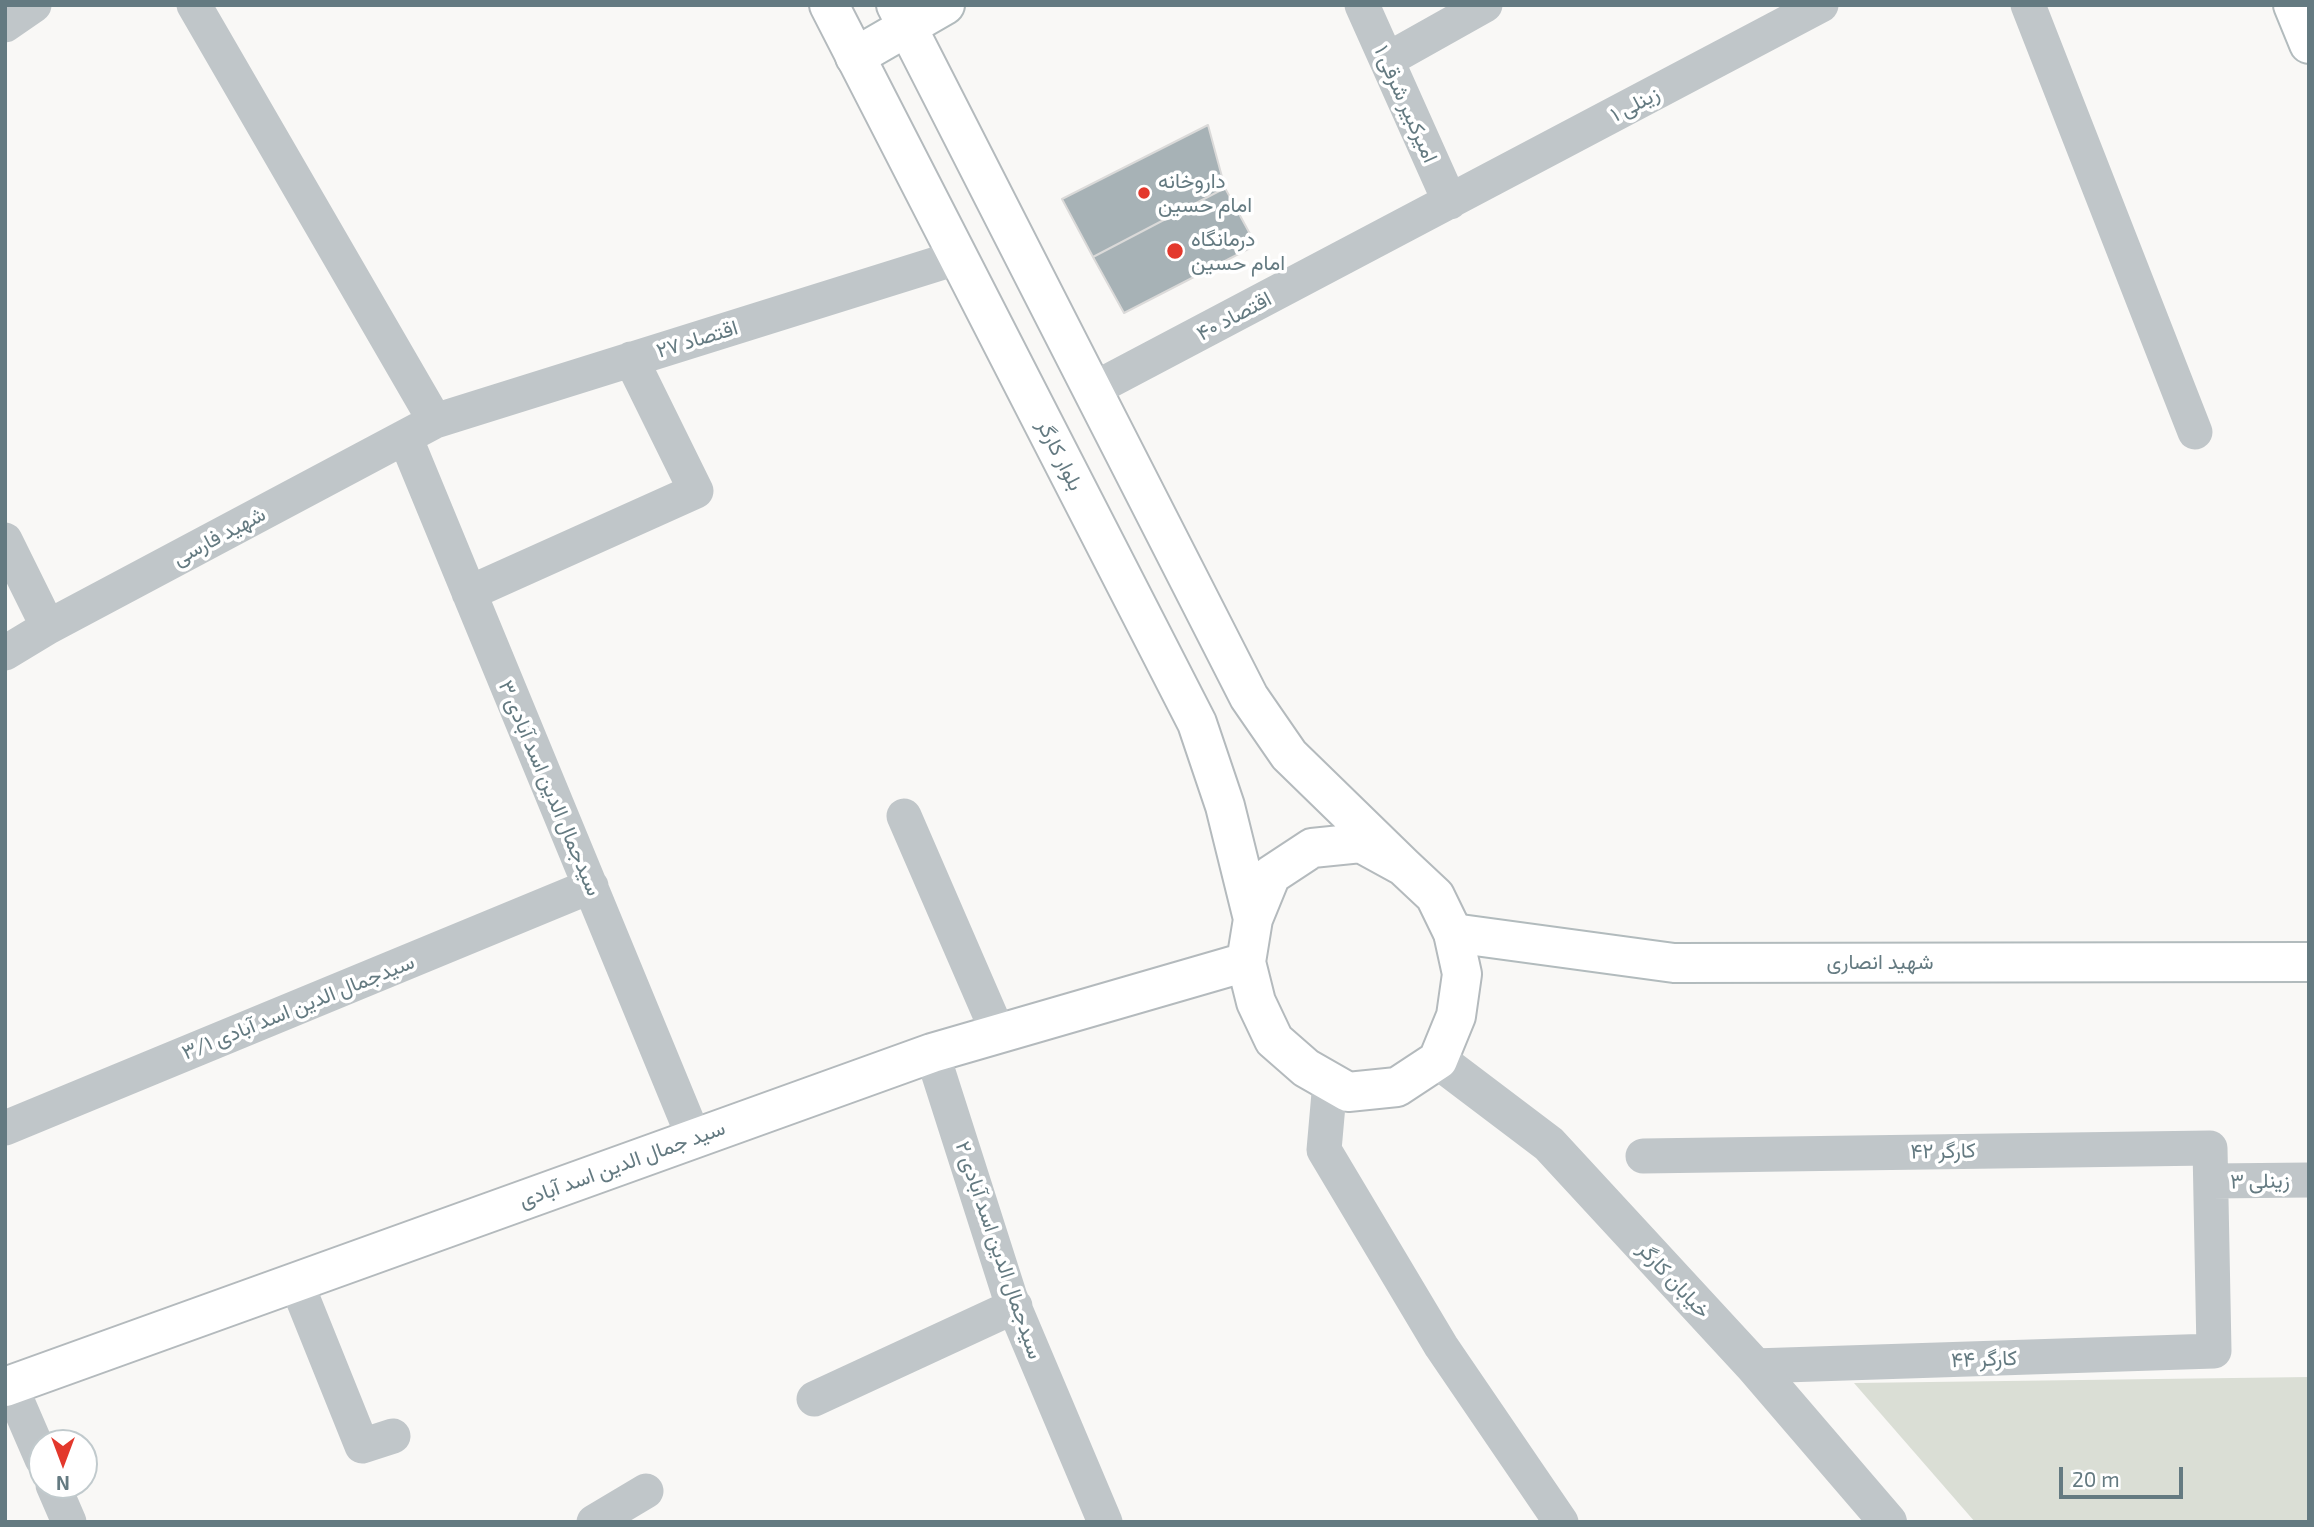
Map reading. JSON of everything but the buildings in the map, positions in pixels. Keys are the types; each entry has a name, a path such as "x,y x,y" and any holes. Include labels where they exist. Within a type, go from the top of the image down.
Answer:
{"main road":[{"name":"بلوار کارگر","path":"829,5 1197,723 1225,806 1253,919"},
{"path":"855,57 901,17 945,5"},
{"path":"2293,5 2309,44"},
{"path":"901,17 1250,697 1289,755 1435,896 1453,933 1462,974 1456,1016 1438,1060 1397,1087 1348,1092 1306,1069 1274,1040 1256,1002 1247,962 1253,919 1271,874 1312,848 1361,843 1403,866"},
{"name":"شهید انصاری","path":"1453,933 1674,962 2309,962"},
{"name":"سید جمال الدین اسد آبادی","path":"8,1386 932,1053 1247,962"}],"street":[{"path":"5,25 34,5"},
{"path":"194,5 435,421"},
{"name":"امیرکبیر شرقی ۱","path":"1362,5 1450,202"},
{"path":"1387,60 1485,5"},
{"name":"زینلی ۱","path":"1450,202 1821,5"},
{"path":"2028,5 2195,432"},
{"name":"اقتصاد ۴۰","path":"1092,390 1450,202"},
{"name":"اقتصاد ۲۷","path":"435,421 958,257"},
{"path":"469,593 696,491 631,359"},
{"name":"شهید فارسی","path":"5,653 48,627 435,421"},
{"name":"سیدجمال الدین اسد آبادی ۳","path":"405,437 695,1138"},
{"path":"5,540 48,627"},
{"path":"904,816 998,1033"},
{"name":"سیدجمال الدین اسد آبادی ۳/۱","path":"5,1128 591,886"},
{"name":"سیدجمال الدین اسد آبادی ۲","path":"932,1053 1015,1306 1105,1522"},
{"name":"خیابان کارگر","path":"1438,1060 1549,1144 1754,1366 1888,1522"},
{"path":"1331,1082 1324,1150 1441,1346 1561,1522"},
{"name":"کارگر ۴۲","path":"1643,1156 2210,1147 2212,1181"},
{"name":"زینلی ۳","path":"2212,1181 2309,1180"},
{"name":"کارگر ۴۴","path":"1754,1366 2214,1351 2212,1181"},
{"path":"296,1282 362,1446 393,1436"},
{"path":"814,1399 1015,1306"},
{"path":"8,1386 28,1429"},
{"path":"594,1522 646,1491"},
{"path":"59,1499 69,1522"}],"shaded area":[{"path":"2309,1377 2309,1522 1975,1522 1854,1383"}],"place":[{"name":"داروخانه امام حسین","path":"1144,193"},
{"name":"درمانگاه امام حسین","path":"1175,251"}]}
